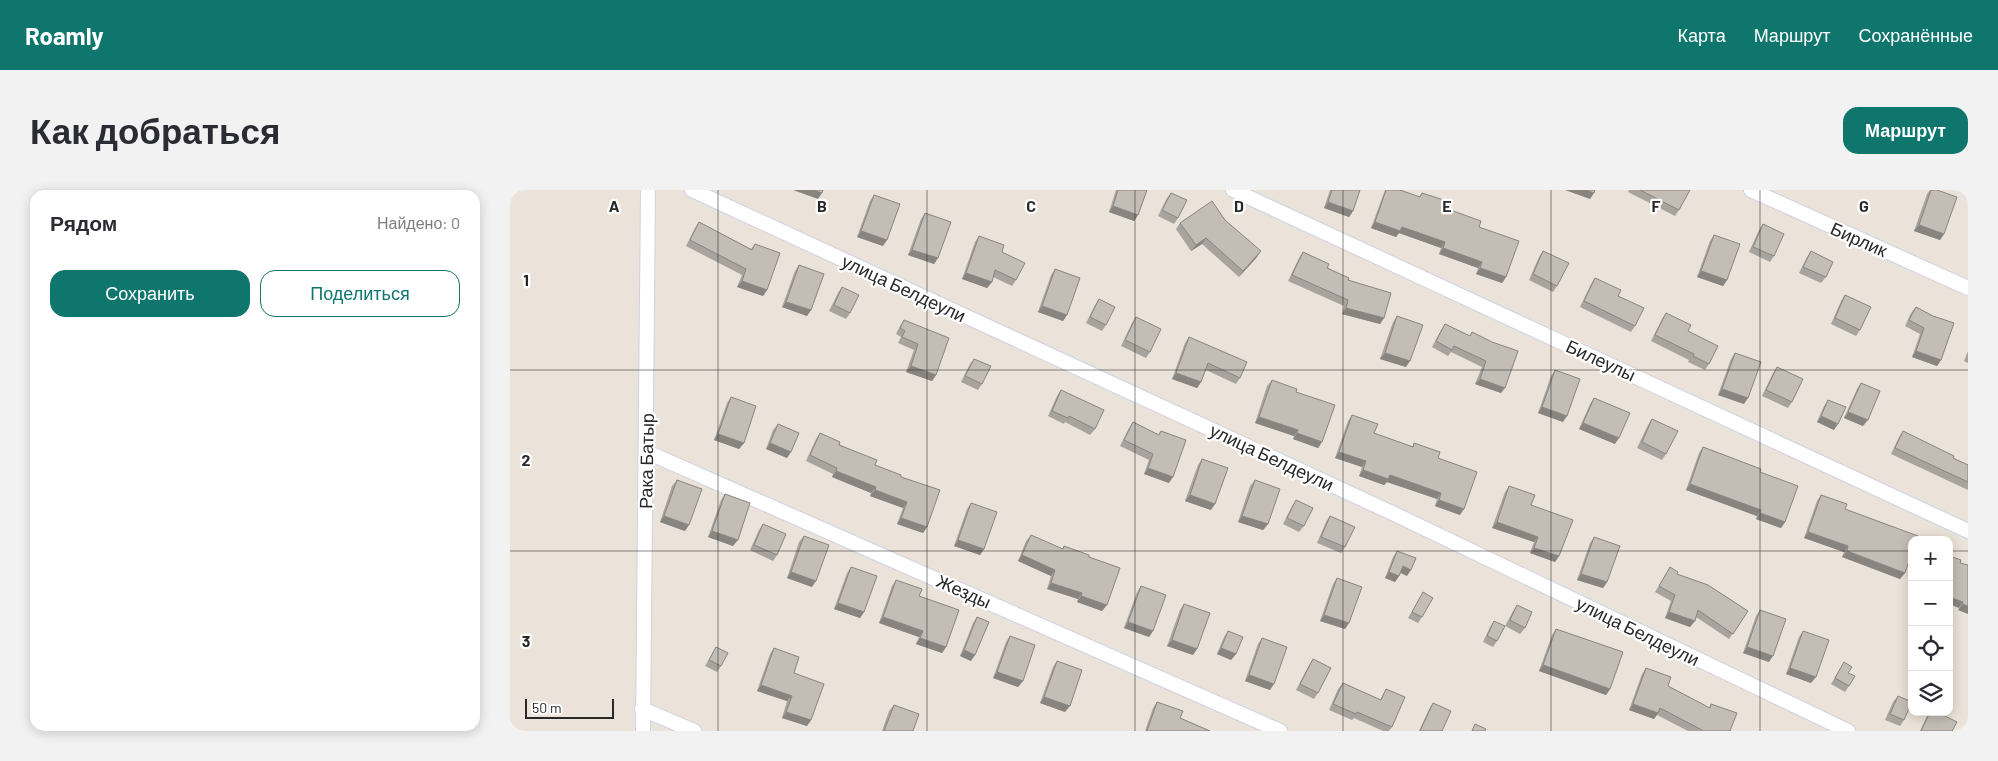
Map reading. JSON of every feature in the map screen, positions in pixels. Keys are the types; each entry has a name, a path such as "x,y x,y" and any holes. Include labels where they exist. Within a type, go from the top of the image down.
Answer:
{"street":[{"name":"Рака Батыр","path":"643,731 648,190"},
{"name":"улица Белдеули","path":"692,190 1388,511 1848,731"},
{"name":"Билеулы","path":"1234,190 1968,531"},
{"name":"Бирлик","path":"1751,190 1968,288"},
{"name":"Жезды","path":"647,452 1280,731"},
{"path":"642,709 694,731"}],"building":[{"path":"1118,190 1147,190 1138,215 1113,206"},
{"path":"1332,190 1360,190 1353,211 1328,202"},
{"path":"1386,190 1400,190 1420,197 1422,193 1447,201 1445,208 1481,221 1479,227 1519,241 1506,277 1480,268 1482,262 1443,248 1445,242 1402,227 1400,231 1375,222"},
{"path":"1640,190 1690,190 1679,210"},
{"path":"1931,190 1937,190 1957,197 1944,234 1919,225"},
{"path":"1171,193 1187,200 1178,218 1162,210"},
{"path":"874,195 900,204 887,240 861,231"},
{"path":"1212,201 1225,220 1261,251 1243,271 1206,238 1196,245 1180,223"},
{"path":"925,213 951,222 938,258 912,250"},
{"path":"699,222 752,250 755,244 780,253 767,290 742,281 746,269 690,240"},
{"path":"1763,224 1784,234 1774,256 1753,247"},
{"path":"1714,235 1740,244 1727,280 1701,271"},
{"path":"979,236 1004,245 1002,252 1025,263 1016,280 995,270 992,282 966,273"},
{"path":"1543,251 1569,263 1557,286 1533,274"},
{"path":"1811,251 1833,262 1826,277 1803,267"},
{"path":"1303,252 1329,264 1327,268 1349,278 1348,280 1391,293 1384,318 1346,308 1348,300 1292,275"},
{"path":"799,265 824,274 811,310 786,302"},
{"path":"1055,269 1080,278 1067,315 1042,306"},
{"path":"1595,278 1621,290 1618,296 1644,308 1635,326 1584,301"},
{"path":"842,287 859,295 850,313 834,305"},
{"path":"1845,295 1871,307 1860,330 1835,318"},
{"path":"1099,299 1115,307 1106,325 1090,317"},
{"path":"1916,307 1933,316 1954,323 1941,360 1916,351 1924,328 1909,320"},
{"path":"1666,313 1691,325 1688,331 1718,346 1709,364 1693,356 1694,354 1655,335"},
{"path":"1397,316 1423,325 1410,361 1385,353"},
{"path":"1136,317 1161,329 1150,352 1125,340"},
{"path":"904,320 949,338 936,375 911,366 918,344 902,337 905,331 900,328"},
{"path":"1445,324 1470,336 1472,332 1492,342 1518,351 1505,388 1480,379 1486,361 1454,346 1452,350 1436,341"},
{"path":"1189,337 1247,362 1240,378 1208,363 1201,382 1176,373"},
{"path":"1735,353 1761,362 1748,398 1722,389"},
{"path":"974,359 991,366 982,384 965,376"},
{"path":"1777,367 1803,379 1792,402 1766,390"},
{"path":"1555,370 1580,379 1567,416 1542,407"},
{"path":"1272,380 1297,389 1296,392 1335,405 1322,442 1297,433 1298,430 1259,417"},
{"path":"1861,383 1880,391 1868,420 1848,412"},
{"path":"1061,390 1104,410 1095,429 1069,416 1068,418 1052,411"},
{"path":"731,397 756,406 744,443 718,434"},
{"path":"1594,398 1630,413 1619,438 1583,423"},
{"path":"1828,400 1846,407 1838,424 1821,416"},
{"path":"1352,415 1378,424 1374,433 1413,447 1414,443 1440,452 1438,458 1477,472 1464,509 1439,500 1441,493 1390,475 1388,479 1363,470 1366,461 1339,452"},
{"path":"1652,419 1678,431 1666,454 1642,442"},
{"path":"1133,422 1159,435 1161,431 1186,440 1173,477 1148,468 1153,454 1124,440"},
{"path":"778,424 799,433 791,452 770,443"},
{"path":"1903,431 1968,465 1968,482 1895,448"},
{"path":"820,433 840,442 839,445 877,460 875,465 901,475 901,477 940,490 927,527 901,518 907,502 875,490 876,487 836,471 837,468 810,455"},
{"path":"1703,447 1761,469 1760,472 1798,486 1785,522 1760,513 1761,510 1690,484"},
{"path":"1202,459 1228,468 1215,504 1190,495"},
{"path":"677,480 702,489 689,525 664,516"},
{"path":"1255,480 1280,489 1268,524 1242,516"},
{"path":"1509,486 1535,495 1531,505 1573,520 1559,556 1534,548 1538,537 1497,522"},
{"path":"725,494 750,503 738,540 712,531"},
{"path":"1821,495 1847,504 1845,509 1918,536 1908,536 1908,564 1905,573 1847,551 1848,546 1808,532"},
{"path":"1296,500 1313,508 1304,526 1287,518"},
{"path":"971,503 997,512 984,549 958,540"},
{"path":"1330,516 1355,527 1345,547 1321,537"},
{"path":"763,524 786,534 777,555 754,545"},
{"path":"1031,535 1063,549 1064,546 1120,568 1107,605 1081,596 1082,593 1051,583 1055,570 1022,555"},
{"path":"804,536 829,545 816,581 791,572"},
{"path":"1594,537 1620,546 1607,582 1581,574"},
{"path":"1397,551 1416,558 1411,570 1403,566 1399,576 1389,572"},
{"path":"1953,557 1961,560 1960,563 1968,565 1968,606 1962,604 1963,602 1953,598"},
{"path":"851,567 877,576 864,612 838,603"},
{"path":"1670,567 1678,572 1677,574 1708,585 1748,611 1733,634 1698,610 1695,621 1669,612 1675,595 1659,586"},
{"path":"1337,578 1362,587 1349,623 1324,615"},
{"path":"896,580 922,589 919,596 959,610 946,647 920,638 923,631 883,617"},
{"path":"1141,586 1166,595 1153,631 1128,622"},
{"path":"1423,592 1433,598 1422,617 1412,612"},
{"path":"1184,604 1210,613 1197,649 1172,640"},
{"path":"1517,605 1532,612 1525,628 1510,620"},
{"path":"1760,610 1786,619 1773,656 1747,647"},
{"path":"977,617 989,622 975,655 964,650"},
{"path":"1494,621 1505,626 1497,641 1487,636"},
{"path":"1556,629 1623,652 1610,689 1543,665"},
{"path":"1228,631 1243,637 1236,654 1221,648"},
{"path":"1803,631 1829,640 1816,677 1790,668"},
{"path":"1010,636 1035,645 1023,681 997,672"},
{"path":"1262,638 1287,647 1274,684 1249,675"},
{"path":"716,647 728,653 721,666 709,660"},
{"path":"774,648 799,657 794,673 824,684 811,720 786,712 792,696 761,685"},
{"path":"1313,659 1331,668 1318,693 1300,684"},
{"path":"1057,661 1082,670 1070,706 1044,697"},
{"path":"1844,662 1852,667 1848,673 1855,676 1849,686 1835,678"},
{"path":"1646,668 1671,677 1668,686 1710,708 1711,704 1737,713 1730,731 1702,731 1660,708 1658,713 1633,704"},
{"path":"1343,683 1381,700 1386,689 1405,697 1392,727 1333,704"},
{"path":"1898,696 1908,700 1908,711 1904,720 1890,714"},
{"path":"1157,702 1183,711 1180,718 1210,731 1147,731"},
{"path":"1433,703 1451,711 1442,731 1420,731"},
{"path":"894,705 919,714 913,731 884,731"},
{"path":"1928,716 1945,716 1957,722 1952,731 1921,731"},
{"path":"1475,724 1486,729 1485,731 1472,731"}]}
